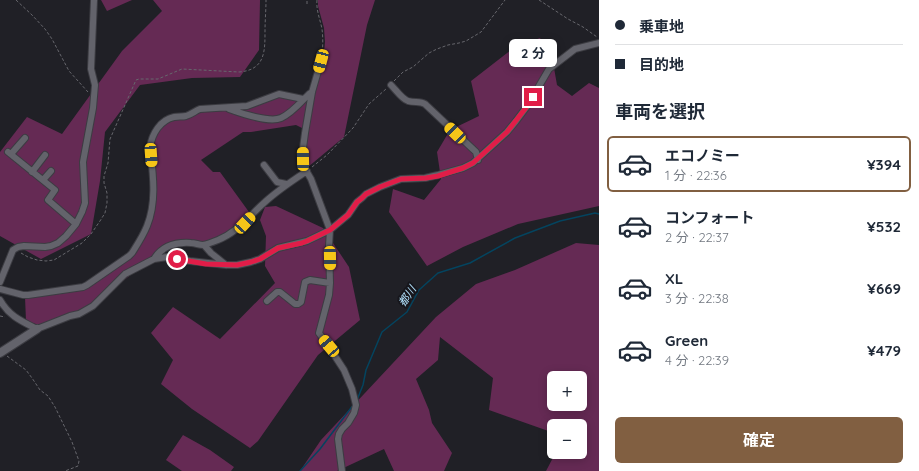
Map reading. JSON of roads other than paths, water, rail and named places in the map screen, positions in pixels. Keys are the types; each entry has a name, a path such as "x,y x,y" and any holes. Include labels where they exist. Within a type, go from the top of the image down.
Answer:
{"street":[{"path":"0,282 13,250 24,246 51,246 58,243 76,224 85,203 83,162 94,98 94,85 91,69 94,0"},
{"path":"1,352 37,328 78,314 93,306 125,274 154,259 167,257 226,265 237,265 251,262 260,259 278,248 302,243 330,230 348,215 357,202 366,194 380,187 401,179 438,176 463,168 473,163 507,132 528,105 549,70 575,49 599,43"},
{"path":"321,61 312,92 303,148 304,167 311,179 330,230 329,295 319,333 344,370 352,389 356,406 348,423 339,434 338,439 342,471"},
{"path":"391,85 407,101 422,102 425,104 476,152 478,160"},
{"path":"226,107 248,116 280,119 293,110 312,92"},
{"path":"0,289 28,295 83,287 132,253 146,228 151,213 154,189 150,147 151,141 158,128 168,118 184,116 194,113 200,109 247,106 279,94 303,99"},
{"path":"25,138 10,153 55,190 48,200 76,224"},
{"path":"32,172 45,155"},
{"path":"264,165 277,182 286,184"},
{"path":"43,180 51,171"},
{"path":"154,259 157,252 174,244 183,242 204,245 230,234 245,223 265,202 286,184 307,171"},
{"path":"204,245 211,253 226,265"},
{"path":"267,301 277,292 280,292 295,304 298,304 301,302 305,282 310,280 330,283"},
{"path":"0,300 3,306 16,319 37,328"}],"waterway":[{"name":"都川","path":"357,400 363,385 366,370 382,332 407,312 419,290 438,273 470,263 515,238 560,221 595,213 599,214"},
{"name":"都川","path":"300,471 320,449 354,404"}]}
